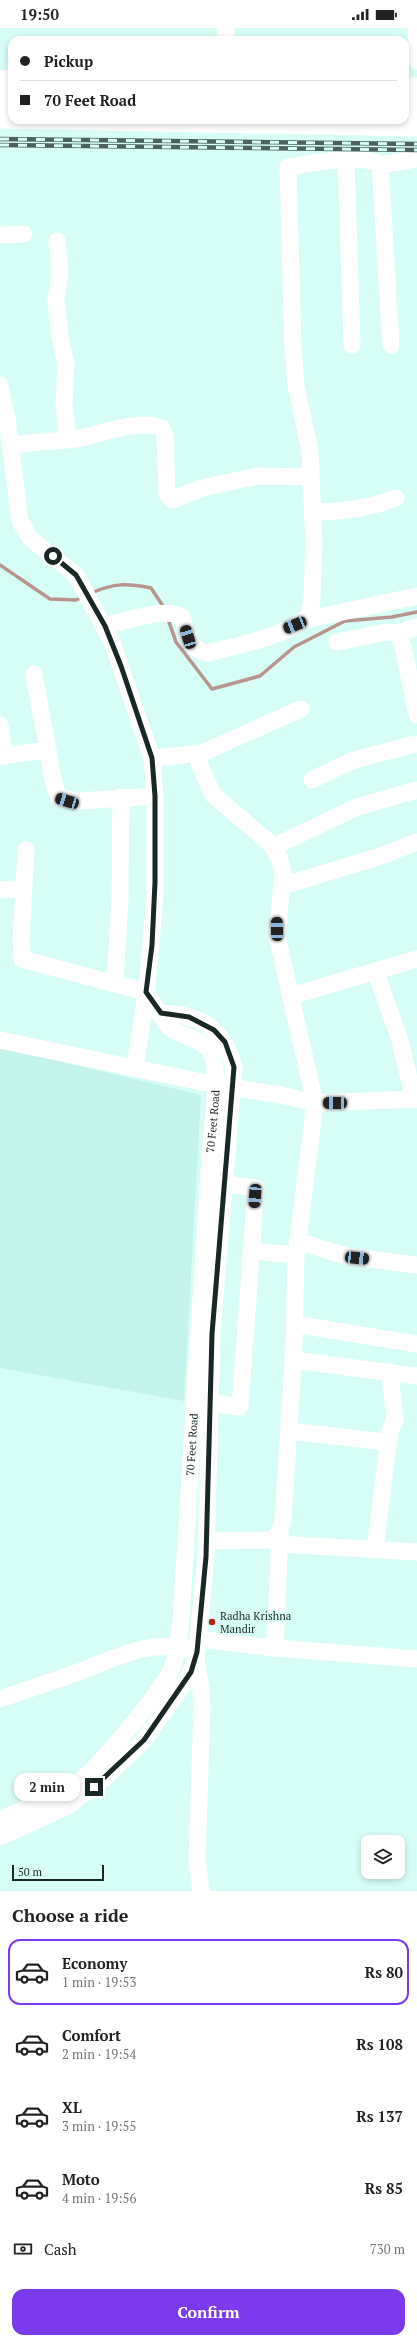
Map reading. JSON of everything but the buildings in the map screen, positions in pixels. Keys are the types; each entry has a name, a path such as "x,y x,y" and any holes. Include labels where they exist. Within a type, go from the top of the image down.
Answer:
{"street":[{"path":"416,28 417,61"},
{"path":"208,124 417,128"},
{"path":"346,159 352,345"},
{"path":"305,620 311,610 312,600 310,451 296,385 293,347 288,167 346,159 373,161 380,175 391,345"},
{"path":"380,175 417,159"},
{"path":"0,236 24,234"},
{"path":"57,241 60,273 56,299 60,337 66,364 64,399 68,440"},
{"path":"0,386 11,446 18,510 24,530 30,538 76,575 105,626 121,666 152,758 155,796 155,895 146,992 135,1068"},
{"path":"11,446 37,441 68,440 144,424 162,428 165,436 167,494 172,500 202,488 258,476 310,477"},
{"path":"312,512 360,510 396,498"},
{"path":"105,626 153,614 176,614 182,617 191,643 200,652 207,652 250,643 305,620 417,596"},
{"path":"337,642 387,632 397,633 417,627"},
{"path":"397,633 403,646 417,715"},
{"path":"34,674 56,792 60,798 80,801 121,797 155,796"},
{"path":"152,758 195,754 208,750 301,709"},
{"path":"0,725 2,756 48,750"},
{"path":"312,780 351,761 416,743"},
{"path":"195,754 213,795 254,828 273,847 282,866 282,886 277,936 315,1103 297,1248 293,1360 280,1538 275,1648"},
{"path":"273,847 357,807 417,790"},
{"path":"115,984 120,898 121,797"},
{"path":"282,886 381,856 417,842"},
{"path":"26,850 22,959 146,992"},
{"path":"0,890 24,889"},
{"path":"290,996 376,973 417,959"},
{"path":"0,1040 315,1103 415,1100 400,1040 376,973"},
{"name":"70 Feet Road","path":"0,1837 72,1794 107,1776 144,1740 186,1681 197,1650 206,1540 209,1402 223,1184 224,1086 211,1052 202,1044 170,1028 146,992"},
{"name":"70 Feet Road","path":"0,1820 72,1794 160,1687 172,1668 178,1646 210,1154 224,1086"},
{"path":"209,1402 240,1407 256,1188 223,1184"},
{"path":"251,1251 297,1248 417,1266"},
{"path":"294,1324 417,1344"},
{"path":"293,1360 417,1376"},
{"path":"374,1549 388,1446 391,1428 395,1421 390,1372"},
{"path":"289,1431 381,1440 386,1442 388,1446"},
{"path":"206,1540 268,1540 280,1538 374,1549 417,1552"},
{"path":"0,1699 81,1671 129,1651 153,1647 178,1646 197,1650 275,1648 417,1659"},
{"path":"197,1650 202,1709 197,1859 201,1891"}],"shaded area":[{"path":"0,1047 201,1095 184,1401 0,1368"}],"waterway":[{"path":"0,565 50,599 76,600 83,597"},
{"path":"91,593 107,587 121,585 134,585 151,588 165,609"},
{"path":"168,619 176,642 212,689 260,676 294,647 345,621 392,617 417,612"}],"railway":[{"path":"0,139 417,144"},
{"path":"0,145 417,150"}],"place":[{"name":"Radha Krishna Mandir","path":"212,1622"}],"route":[{"path":"53,556 76,575 105,626 150,748 155,777 156,840 152,945 146,992 161,1013 189,1017 206,1024 219,1034 229,1049 234,1067 228,1115 212,1334 208,1423 206,1557 196,1660 186,1681 144,1740 121,1764 94,1787"}]}
